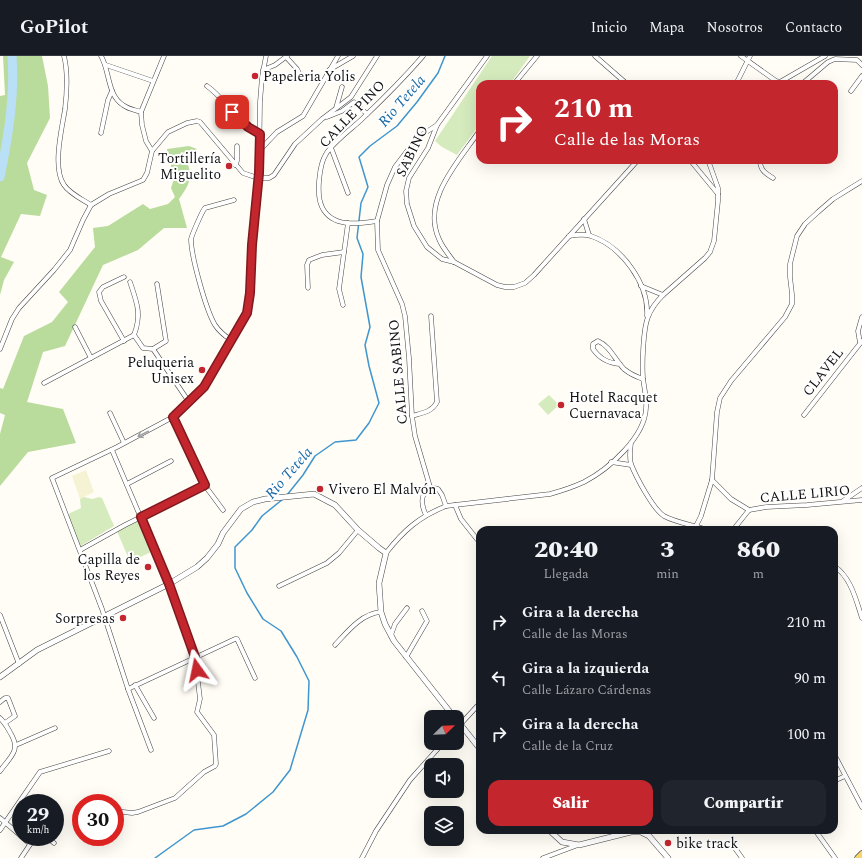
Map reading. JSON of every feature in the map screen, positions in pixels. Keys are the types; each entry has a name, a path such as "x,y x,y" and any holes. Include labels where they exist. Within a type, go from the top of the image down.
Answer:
{"main road":[{"path":"858,858 862,854"}],"street":[{"path":"64,56 66,73 65,108 59,158 59,173 66,188 91,205"},
{"path":"101,56 106,65 112,91 116,98 123,105 141,112"},
{"path":"152,151 146,141 142,126 141,112 164,56"},
{"path":"151,750 128,689 80,550 52,478 112,450 173,417 204,387 248,309 260,151 260,102 266,56"},
{"path":"263,70 275,65 286,56 297,69 301,77"},
{"path":"260,151 277,132 302,116 338,56"},
{"path":"329,70 353,56"},
{"path":"0,349 12,319 19,308 70,250 91,205 109,194 143,180 147,173 152,151 171,130 187,123 197,121 202,124 243,173 258,178 269,178 274,175 295,144 322,119 351,97 377,56"},
{"name":"CALLE PINO","path":"377,221 350,223 335,220 326,213 320,203 323,160 331,148 367,114 423,56"},
{"name":"CALLE SABINO","path":"430,487 415,436 412,416 405,316 402,304 378,250 377,221 385,191 395,167 417,138 437,125 487,56"},
{"path":"517,80 537,56"},
{"path":"595,56 622,80"},
{"path":"740,56 775,80"},
{"path":"738,80 750,56"},
{"path":"783,80 825,56"},
{"path":"807,80 828,62 840,57 844,60 857,60 862,65"},
{"path":"106,65 153,81"},
{"path":"851,91 862,76"},
{"path":"207,86 219,95 232,112 248,127 260,134"},
{"path":"336,109 342,88"},
{"path":"101,133 108,100 112,91"},
{"path":"322,119 339,112 354,102 367,114"},
{"name":"SABINO","path":"437,125 428,148 409,178 406,191 414,226 427,247 442,259 454,262 497,285 505,287 525,283 534,275 634,164"},
{"path":"454,262 443,247 435,229 433,216 435,202 443,185 476,136"},
{"path":"235,165 237,146"},
{"path":"331,148 348,194"},
{"path":"647,318 663,294 700,263 710,252 714,241 718,194 717,185 709,164"},
{"path":"760,164 760,168 764,173 773,178"},
{"path":"694,165 718,194"},
{"path":"631,443 631,465 644,491 663,515 674,520 696,526 701,516 712,480 717,412 720,398 730,381 791,308 793,299 790,264 797,236 805,224 833,199 862,181"},
{"path":"231,340 219,329 210,316 197,272 191,241 192,235 205,208 234,200"},
{"path":"584,219 589,235"},
{"path":"343,305 339,289 350,223"},
{"path":"448,710 391,635 381,612 379,583 386,553 408,528 426,515 446,506 550,494 583,482 597,474 631,443 642,428 645,418 646,396 643,379 642,358 648,308 641,286 633,270 621,255 602,241 589,235 569,236"},
{"path":"434,253 443,247"},
{"path":"308,288 307,265 309,260 322,255 344,252"},
{"path":"124,277 103,288 99,292 101,301 124,341"},
{"path":"44,383 134,335 138,324 139,312 130,282"},
{"path":"134,335 143,348 153,349 166,341 157,284"},
{"path":"641,286 663,294"},
{"path":"412,416 431,410 437,402 430,316"},
{"path":"861,342 858,331 862,318"},
{"path":"75,327 91,358"},
{"path":"620,364 603,359 593,349 593,344 598,341 602,342 620,364 630,373 643,379"},
{"name":"CLAVEL","path":"804,415 861,342"},
{"path":"153,349 189,402"},
{"path":"110,413 124,443"},
{"path":"173,417 205,485 223,510"},
{"path":"112,450 169,584 195,657 200,699 197,712 214,735 216,764 204,772 175,798 138,812 124,812"},
{"path":"127,484 171,461"},
{"path":"611,462 631,465"},
{"path":"712,480 731,499 749,510 736,526"},
{"path":"80,550 205,485"},
{"path":"426,515 422,498 426,489 430,487 438,489 446,506"},
{"path":"843,501 862,488"},
{"path":"0,677 38,650 169,584 197,567 207,558 241,509 259,500 314,494 335,505 358,530 386,553"},
{"name":"CALLE LIRIO","path":"749,510 766,507 862,500"},
{"path":"455,505 461,519 476,538"},
{"path":"279,586 327,563 339,553 358,530"},
{"path":"838,568 848,580 861,610 862,618"},
{"path":"391,635 395,624 407,608"},
{"path":"335,645 361,619 373,613 381,612"},
{"path":"406,656 426,623 426,618 422,612"},
{"path":"0,615 19,664"},
{"path":"128,689 237,639 255,678"},
{"path":"135,685 154,718"},
{"path":"0,702 5,698 8,698 15,716 5,722"},
{"path":"464,718 476,707"},
{"path":"0,718 5,722 16,744 15,750 0,771"},
{"path":"16,744 55,728"},
{"path":"464,731 476,744"},
{"path":"362,858 376,832 410,780 437,750"},
{"path":"0,830 40,772 109,751"},
{"path":"838,762 862,807"},
{"path":"838,779 845,776"},
{"path":"0,818 12,828"},
{"path":"553,834 562,842 579,845"},
{"path":"543,858 579,845 626,834"},
{"path":"648,834 668,858"},
{"path":"818,834 835,858"},
{"path":"732,844 742,858"},
{"path":"21,858 29,846"}],"shaded area":[{"path":"86,470 94,492 80,499 72,476"}],"green space":[{"path":"3,56 42,56 48,86 50,118 27,163 34,190 47,195 40,216 21,214 1,257 14,262 4,280 0,295 0,96 5,95"},
{"path":"492,56 530,56 513,80 476,80 476,129 457,155 442,147 435,141"},
{"path":"189,146 197,149 186,160 190,171 190,176 188,185 179,199 187,228 164,228 138,250 103,265 65,346 43,352 27,402 63,409 76,443 28,452 0,486 0,434 5,415 0,413 0,388 3,389 24,336 52,322 68,302 59,292 95,247 93,228 108,226 143,204 150,209 168,204 175,197 171,188 174,179 167,149"},
{"path":"549,395 559,405 548,415 538,404"},
{"path":"84,497 92,499 99,497 102,498 114,526 79,547 67,518 70,513 81,508 80,499"},
{"path":"140,520 153,551 130,562 117,531"}],"waterway":[{"path":"0,177 12,102 12,56"},
{"name":"Rio Tetela","path":"287,495 303,475 315,456 335,442 356,440 369,423 379,403 365,345 370,327 361,277 363,254 357,238 361,203 368,187 359,157 370,146 397,126 438,73 445,56"},
{"name":"Rio Tetela","path":"155,858 194,830 223,826 246,814 273,792 290,770 308,710 309,681 297,657 281,631 263,619 247,593 235,568 235,547 252,530 262,516 283,499"}],"place":[{"name":"Papeleria Yolis","path":"255,76"},
{"name":"Tortillería Miguelito","path":"229,166"},
{"name":"Peluqueria Unisex","path":"202,370"},
{"name":"Hotel Racquet Cuernavaca","path":"561,405"},
{"name":"Vivero El Malvón","path":"320,489"},
{"name":"Capilla de los Reyes","path":"148,567"},
{"name":"Sorpresas","path":"123,618"},
{"name":"bike track","path":"668,843"}],"route":[{"path":"197,670 195,657 169,584 141,517 205,485 173,417 204,387 248,309 259,173 260,134 251,130 232,112"}]}
